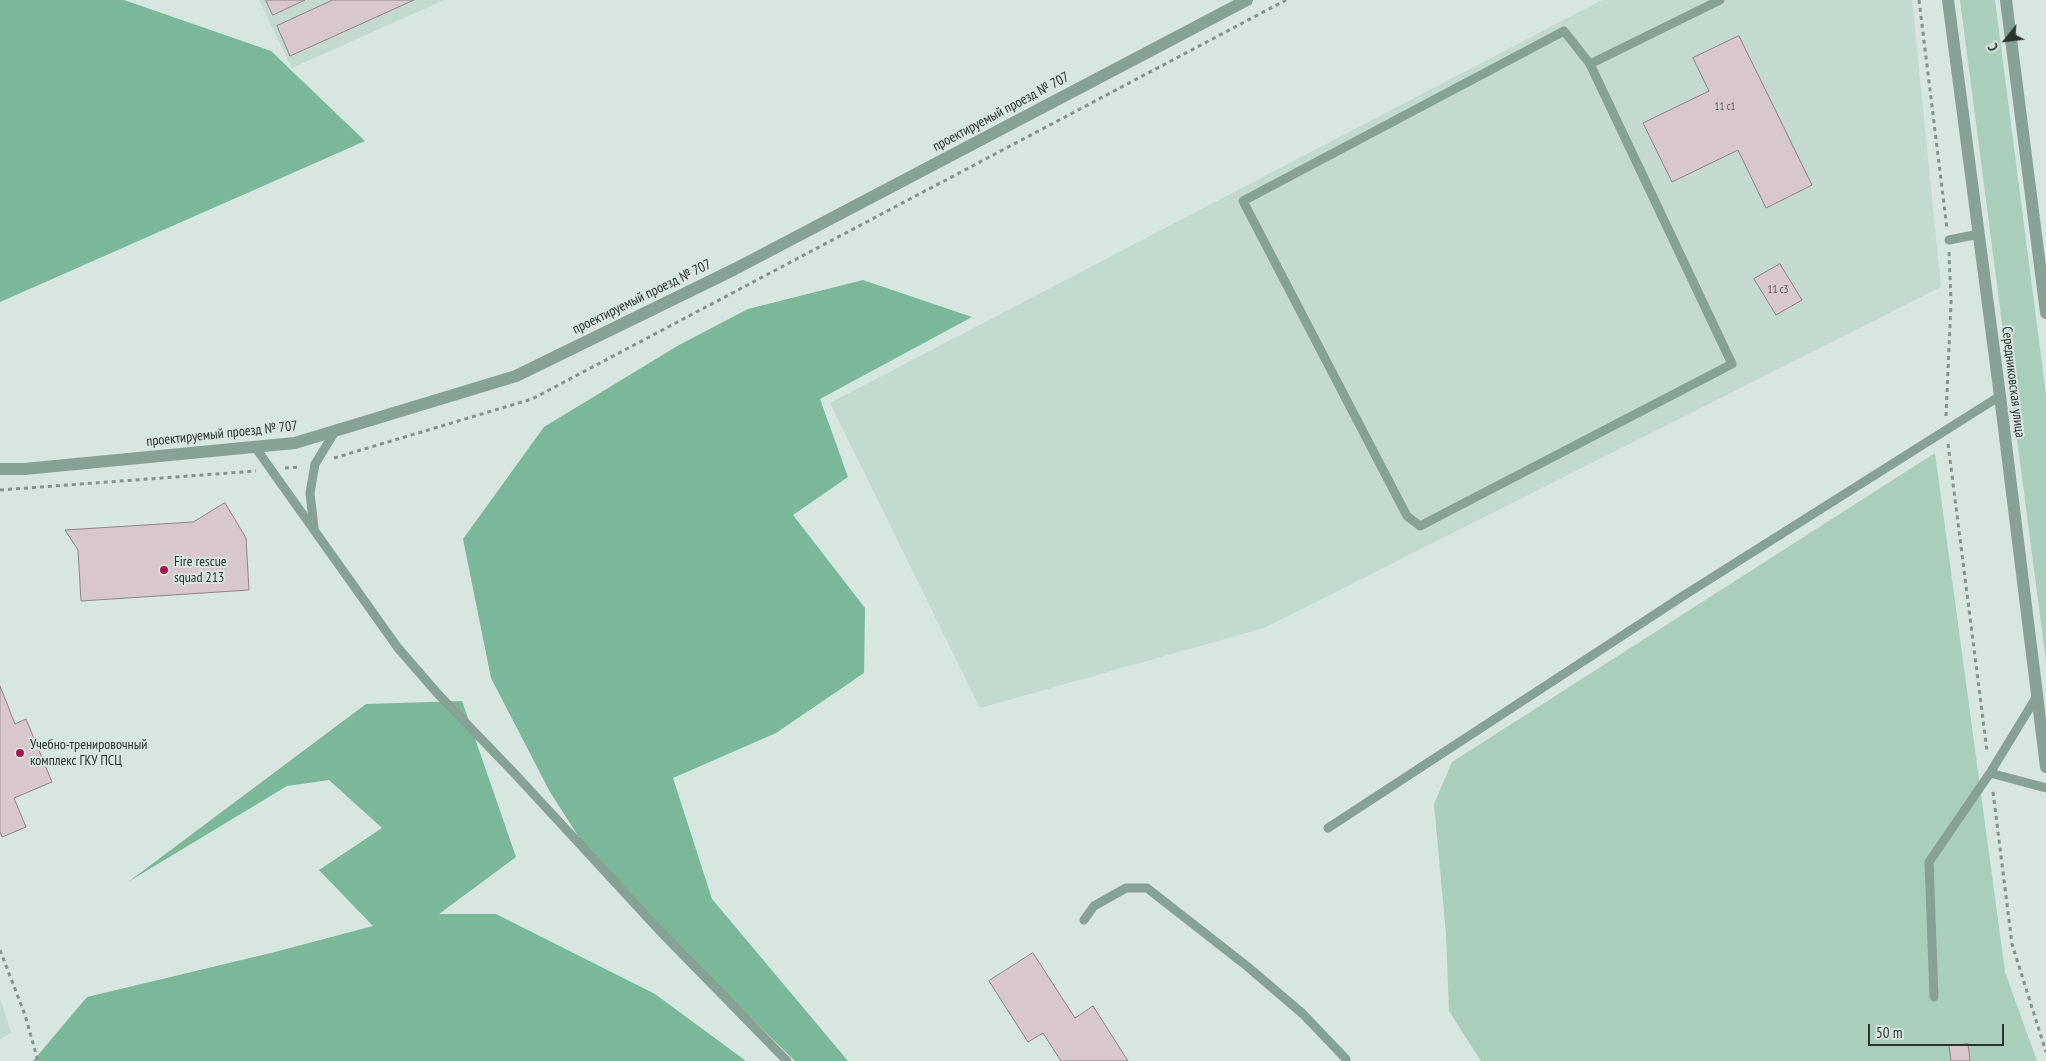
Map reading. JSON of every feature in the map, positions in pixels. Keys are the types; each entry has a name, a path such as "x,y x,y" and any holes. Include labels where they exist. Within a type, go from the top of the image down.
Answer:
{"street":[{"name":"проектируемый проезд № 707","path":"0,469 24,469 295,443 516,376 735,269 1247,0"},
{"name":"Середниковская улица","path":"1948,0 2046,767"},
{"path":"2006,0 2046,313"}],"lane":[{"path":"1590,64 1720,0"},
{"path":"1564,31 1590,64 1732,364 1420,526 1407,516 1243,201 1564,31"},
{"path":"1949,240 1979,234"},
{"path":"1328,828 1682,596 2000,396"},
{"path":"315,531 310,493 315,464 336,430"},
{"path":"255,447 398,648 438,694 515,774 659,930 786,1061"},
{"path":"1934,997 1929,862 1990,773 2037,696"},
{"path":"1990,773 2046,788"},
{"path":"1084,920 1094,906 1126,888 1147,888 1248,967 1304,1014 1346,1060"}],"path":[{"path":"1919,0 1949,240 1951,302 1946,429 2012,944 2046,1052"},
{"path":"0,950 25,1015 38,1061"}],"shaded area":[{"path":"259,0 444,0 292,68"},
{"path":"1602,0 1912,0 1941,287 1264,628 980,708 830,403"},
{"path":"0,998 11,1033 0,1039"}],"green space":[{"path":"0,0 124,0 271,51 365,141 0,302"},
{"path":"1960,0 1995,0 2046,395 2046,662"},
{"path":"863,280 972,317 820,399 848,477 793,515 865,608 864,673 776,733 673,778 712,899 848,1061 795,1061 600,870 550,792 491,678 463,539 544,427 679,345 748,309"},
{"path":"1935,453 2005,972 2037,1061 1481,1061 1449,1011 1446,934 1434,804 1452,762"},
{"path":"462,701 516,857 439,914 496,914 655,994 746,1061 33,1061 87,997 275,952 373,926 319,870 382,828 329,780 287,786 128,882 366,704"}],"building":[{"path":"266,0 305,0 273,15"},
{"path":"333,0 414,0 290,56 277,26"},
{"path":"1739,36 1812,185 1766,208 1738,150 1672,182 1643,123 1709,91 1693,58"},
{"path":"1780,264 1802,300 1776,315 1754,279"},
{"name":"Fire rescue squad 213","path":"225,503 246,538 249,590 81,601 78,550 65,530 193,522"},
{"name":"Учебно-тренировочный комплекс ГКУ ПСЦ","path":"0,686 15,724 26,719 52,782 14,798 26,827 2,837 0,832"},
{"path":"1033,953 1075,1018 1093,1006 1128,1061 1061,1061 1043,1033 1028,1042 989,981"},
{"path":"1968,1044 1970,1061 1951,1061 1949,1046"}],"place":[{"name":"Fire rescue squad 213","path":"164,570"},
{"name":"Учебно-тренировочный комплекс ГКУ ПСЦ","path":"20,753"}]}
